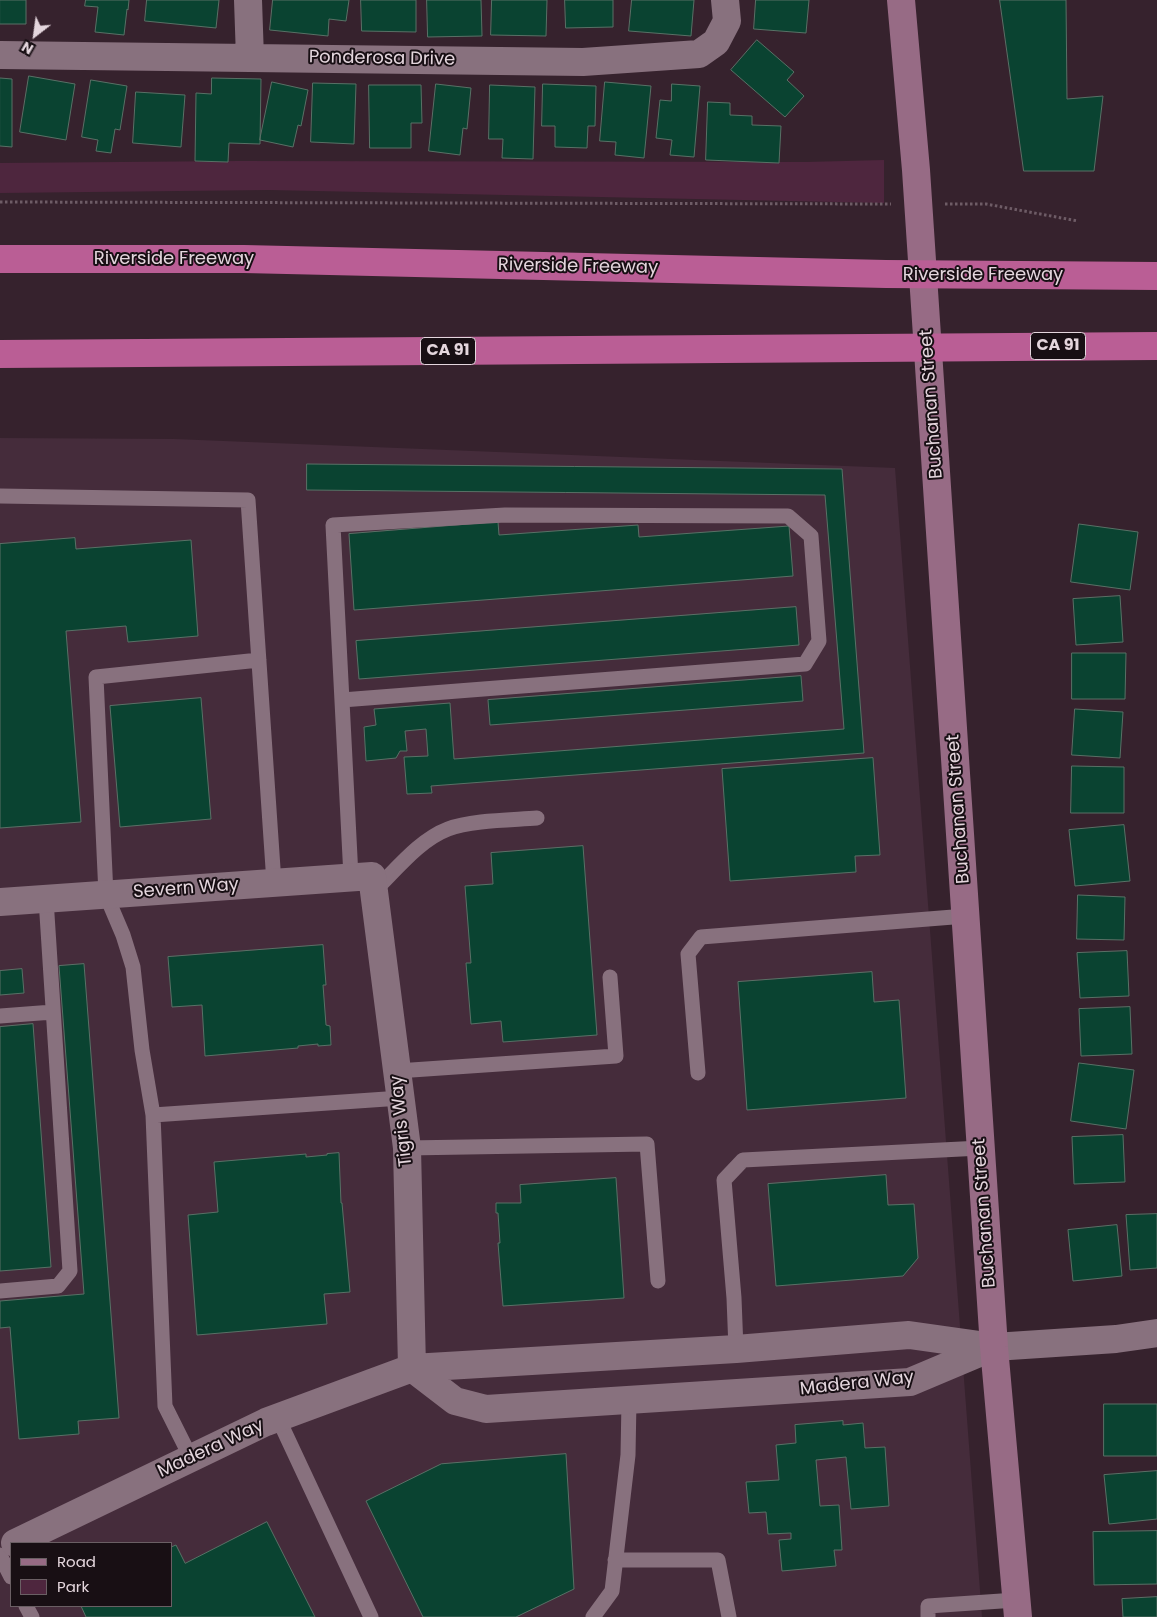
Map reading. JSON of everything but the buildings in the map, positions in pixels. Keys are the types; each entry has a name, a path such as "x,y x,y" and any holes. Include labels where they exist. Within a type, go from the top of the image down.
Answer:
{"highway":[{"name":"Riverside Freeway","path":"0,259 244,259 886,274 1157,276"},
{"name":"CA 91","path":"0,354 905,346 1157,346"}],"street":[{"path":"248,0 250,58"},
{"name":"Ponderosa Drive","path":"0,55 583,62 699,54 716,42 727,21 725,0"},
{"name":"Buchanan Street","path":"901,0 916,170 994,1347 1017,1608"},
{"name":"Severn Way","path":"0,902 274,883 366,881"},
{"name":"Tigris Way","path":"366,881 397,1071 407,1148 412,1368"},
{"path":"994,1347 1116,1339 1157,1333"},
{"name":"Madera Way","path":"17,1542 266,1422 412,1368 736,1349 909,1335 994,1347"},
{"name":"Madera Way","path":"412,1368 455,1401 486,1409 910,1382 994,1347"}],"lane":[{"path":"0,496 248,500 274,883"},
{"path":"342,700 805,664 819,641 811,536 788,516 505,515 333,525 342,700 366,881 414,852 431,838 448,829 466,824 537,818"},
{"path":"191,1458 165,1406 153,1114 142,1050 133,967 127,944 106,895 96,677 259,660"},
{"path":"0,1291 58,1286 70,1271 46,899"},
{"path":"698,1073 688,954 701,937 966,916"},
{"path":"397,1071 616,1056 610,977"},
{"path":"0,1016 54,1012"},
{"path":"153,1114 401,1098"},
{"path":"407,1148 647,1144 658,1281"},
{"path":"736,1349 734,1298 724,1180 743,1160 981,1148"},
{"path":"593,1617 612,1591 628,1455 629,1401"},
{"path":"278,1418 371,1617"},
{"path":"0,1555 10,1575"},
{"path":"615,1560 718,1560 729,1617"},
{"path":"928,1617 928,1606 1017,1608"}],"path":[{"path":"0,202 898,204"},
{"path":"937,204 986,204 1078,221"}],"shaded area":[{"path":"0,438 174,439 895,468 982,1617 0,1617"}],"green space":[{"path":"884,160 884,203 269,190 0,193 0,163 239,161 806,162"}]}
